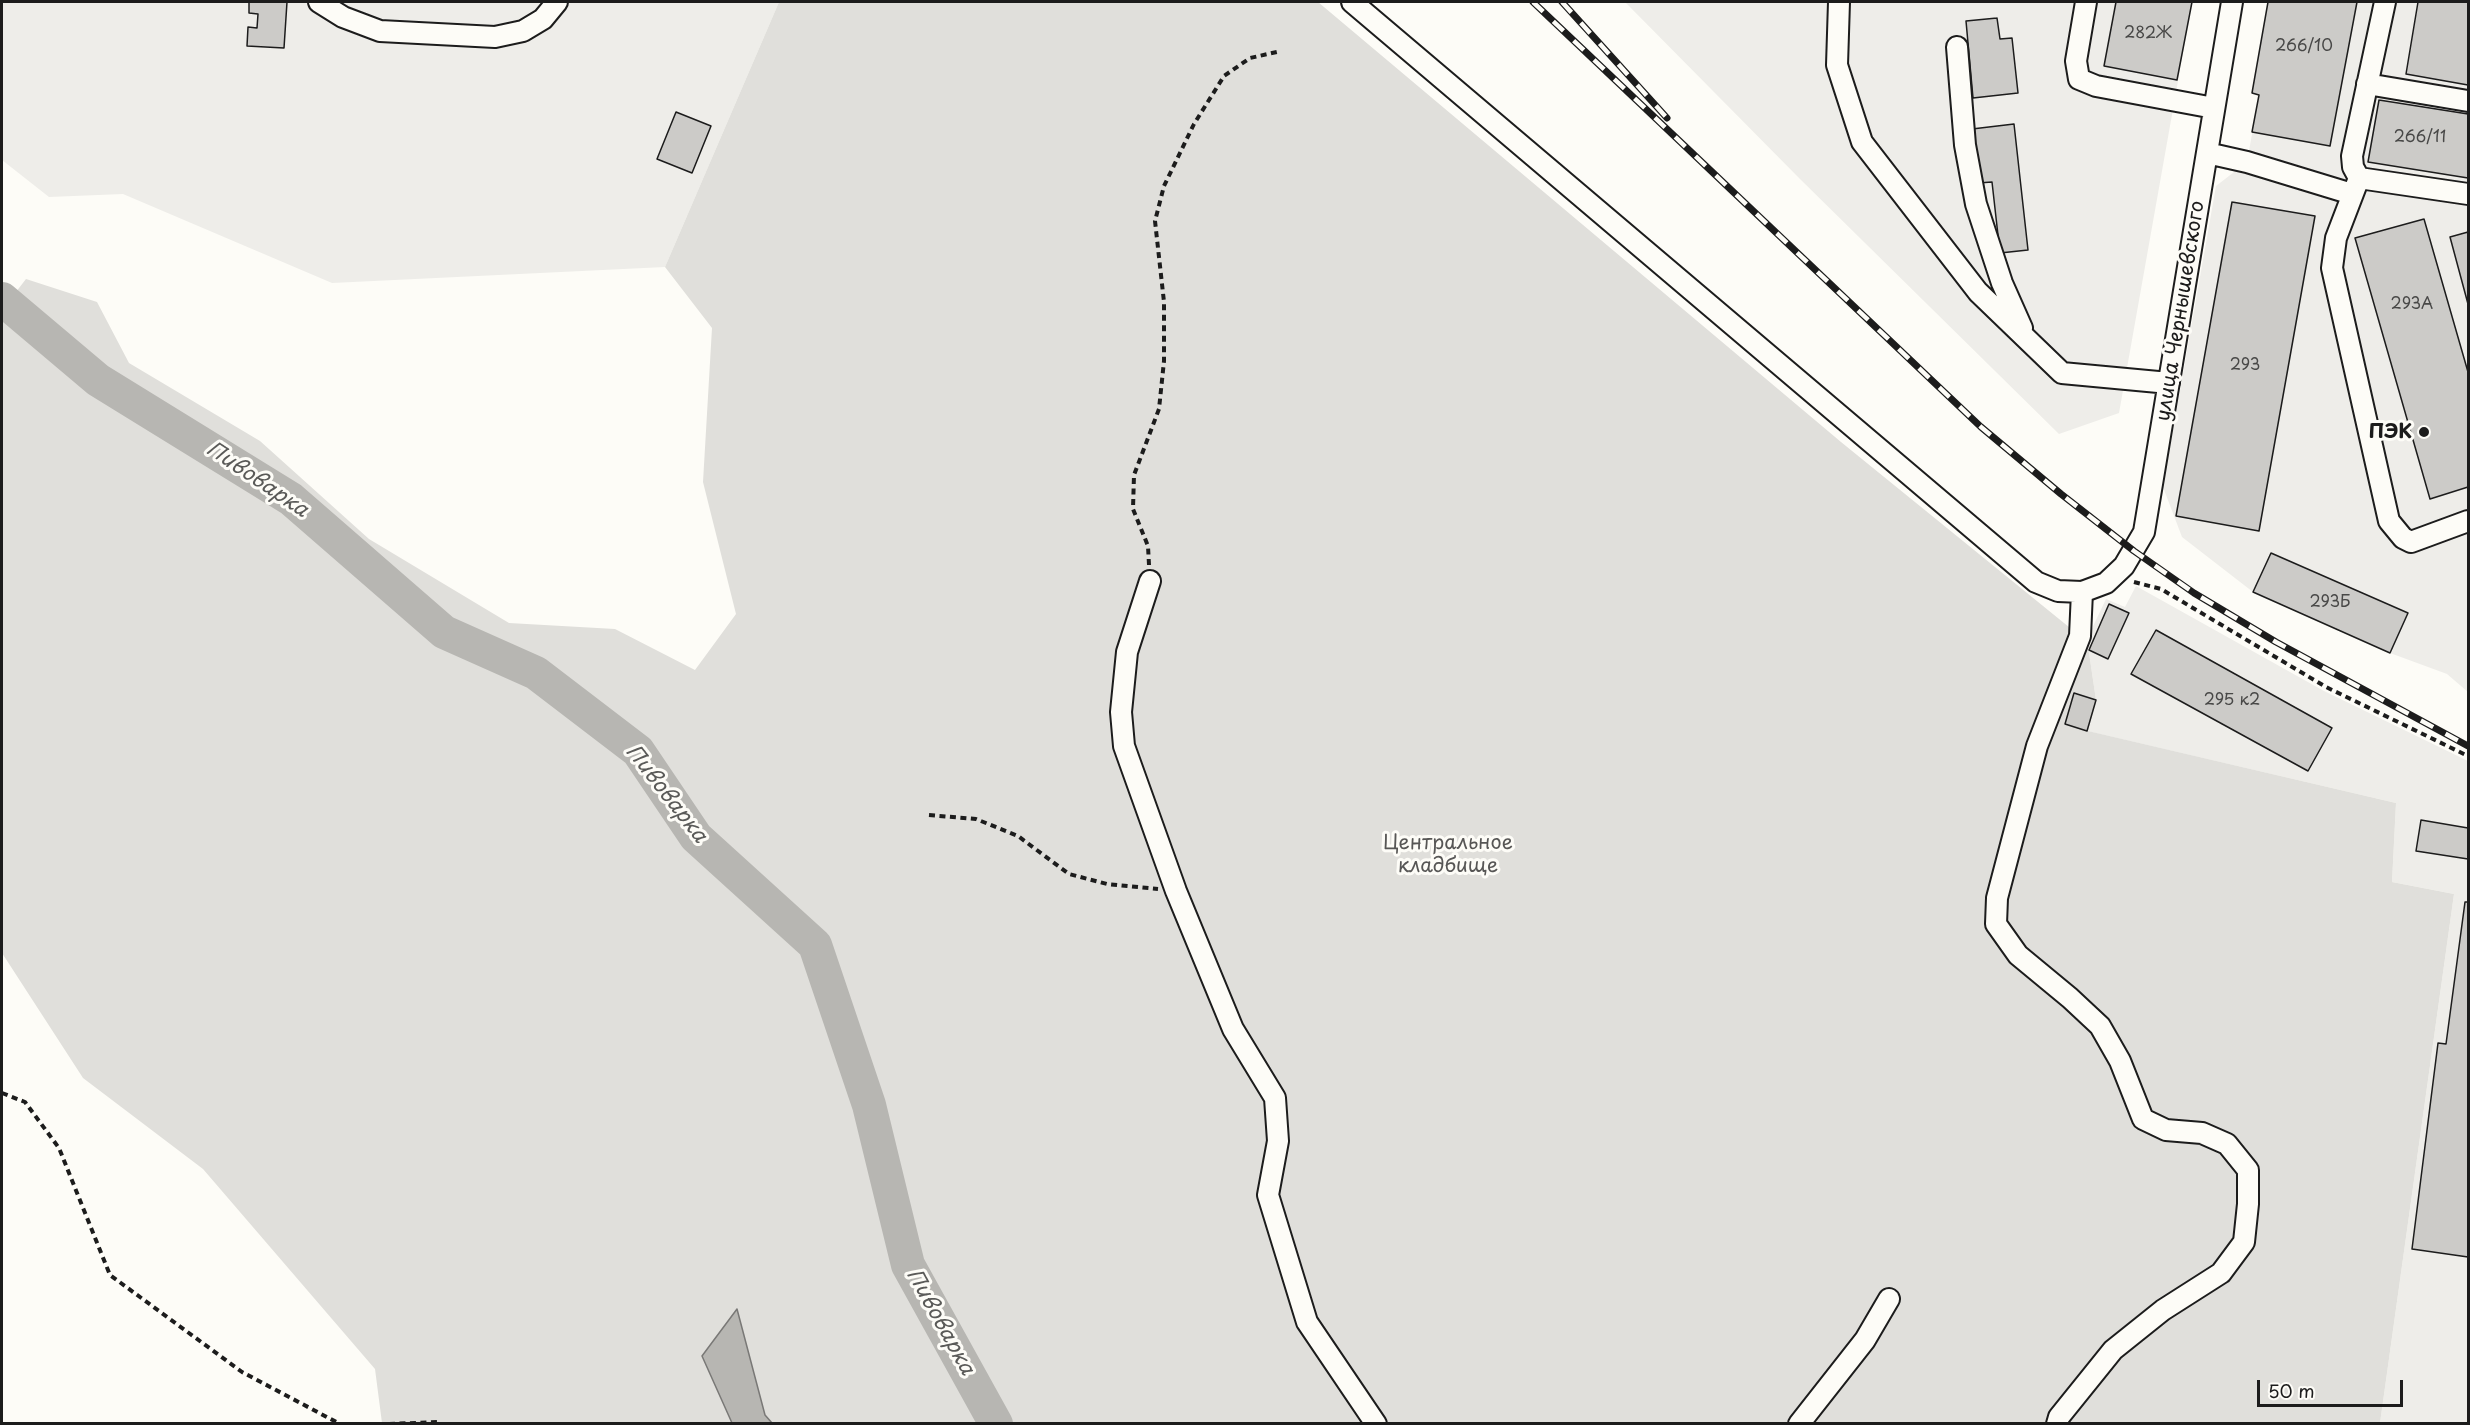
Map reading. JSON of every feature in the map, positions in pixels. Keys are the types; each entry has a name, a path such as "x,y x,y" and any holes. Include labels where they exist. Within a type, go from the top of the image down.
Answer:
{"street":[{"path":"319,2 343,17 380,31 495,37 523,31 543,19 557,2"},
{"path":"1352,2 2036,582 2058,591 2082,592 2080,636 2037,746 1997,898 1996,924 2018,955 2100,1026 2120,1061 2143,1119 2166,1130 2202,1133 2227,1144 2248,1170 2248,1204 2244,1242 2221,1273 2163,1310 2113,1350 2059,1418 2057,1424"},
{"path":"1839,2 1837,65 1862,142 1978,292 2062,373 2169,383"},
{"path":"2086,2 2076,61 2079,79 2096,86 2214,108"},
{"name":"улица Чернышевского","path":"2082,592 2106,584 2124,566 2144,532 2232,2"},
{"path":"2385,2 2352,156 2355,186 2336,238 2332,268 2389,521 2403,538 2411,542 2469,521"},
{"path":"1957,47 1965,145 1976,204 2002,283 2026,339"},
{"path":"2367,84 2469,101"},
{"path":"2207,153 2355,186 2469,194"},
{"path":"1150,581 1127,652 1121,712 1124,746 1176,891 1233,1029 1275,1098 1278,1141 1268,1195 1307,1322 1376,1424"},
{"path":"1799,1424 1865,1340 1889,1299"}],"path":[{"path":"1150,581 1148,546 1133,509 1134,475 1159,409 1164,361 1164,302 1155,221 1164,186 1194,124 1224,76 1250,58 1281,51"},
{"path":"2106,584 2134,582 2161,589 2326,687 2469,756"},
{"path":"929,815 976,819 1018,836 1069,874 1107,884 1176,891"},
{"path":"2,1093 25,1102 59,1148 110,1275 242,1372 340,1424"},
{"path":"389,1424 437,1422 441,1424"}],"shaded area":[{"path":"2,2 779,2 665,267 332,283 123,194 49,197 2,160"},
{"path":"1625,2 2192,2 2119,413 2059,434 1800,179"},
{"path":"2268,2 2468,2 2468,692 2447,674 2390,653 2253,592 2182,537 2163,487 2216,186 2247,162 2259,95 2252,93"},
{"path":"2136,586 2324,691 2468,761 2468,1423 2380,1423 2454,894 2392,882 2396,803 2087,731 2096,700 2087,639 2106,599 2125,607"},
{"path":"737,1309 765,1415 772,1423 732,1423 702,1356"}],"green space":[{"name":"Центральное кладбище","path":"779,2 1318,2 1841,442 2080,636 2087,639 2096,700 2088,731 2396,803 2392,882 2454,894 2380,1423 772,1423 765,1415 737,1309 702,1356 732,1423 382,1423 375,1369 203,1169 83,1078 2,953 2,310 26,279 97,302 129,363 260,441 369,539 509,623 615,629 695,670 736,614 703,482 712,328 665,267"}],"building":[{"path":"249,2 287,2 284,48 247,46 248,27 257,28 258,14 249,13"},
{"path":"2116,2 2192,2 2177,80 2104,66"},
{"path":"2268,2 2357,2 2330,146 2252,132 2259,95 2252,93"},
{"path":"2418,2 2468,2 2468,85 2406,74"},
{"path":"1997,18 2000,39 2012,38 2018,93 1973,98 1966,21"},
{"path":"2379,100 2468,114 2468,178 2368,162"},
{"path":"676,112 711,126 692,173 657,159"},
{"path":"2014,124 2028,250 2000,253 1992,182 1978,183 1972,129"},
{"path":"2232,202 2315,216 2259,531 2176,516"},
{"path":"2424,219 2468,372 2468,487 2430,499 2355,238"},
{"path":"2468,232 2468,304 2450,237"},
{"path":"2271,553 2408,613 2390,653 2253,592"},
{"path":"2109,604 2129,613 2108,659 2089,650"},
{"path":"2156,630 2332,728 2308,771 2131,674"},
{"path":"2074,693 2096,700 2087,731 2065,724"},
{"path":"2421,820 2468,828 2468,859 2416,851"},
{"path":"2465,902 2468,902 2468,1257 2412,1249 2438,1043 2446,1044"}],"waterway":[{"name":"Пивоварка","path":"2,299 98,380 291,499 444,632 536,673 638,751 696,837 815,945 869,1105 908,1265 996,1424"}],"railway":[{"path":"1533,2 1981,427 2061,494 2134,551 2194,593 2276,642 2468,746"},
{"path":"1562,2 1667,118"}],"place":[{"name":"ПЭК","path":"2424,432"}]}
